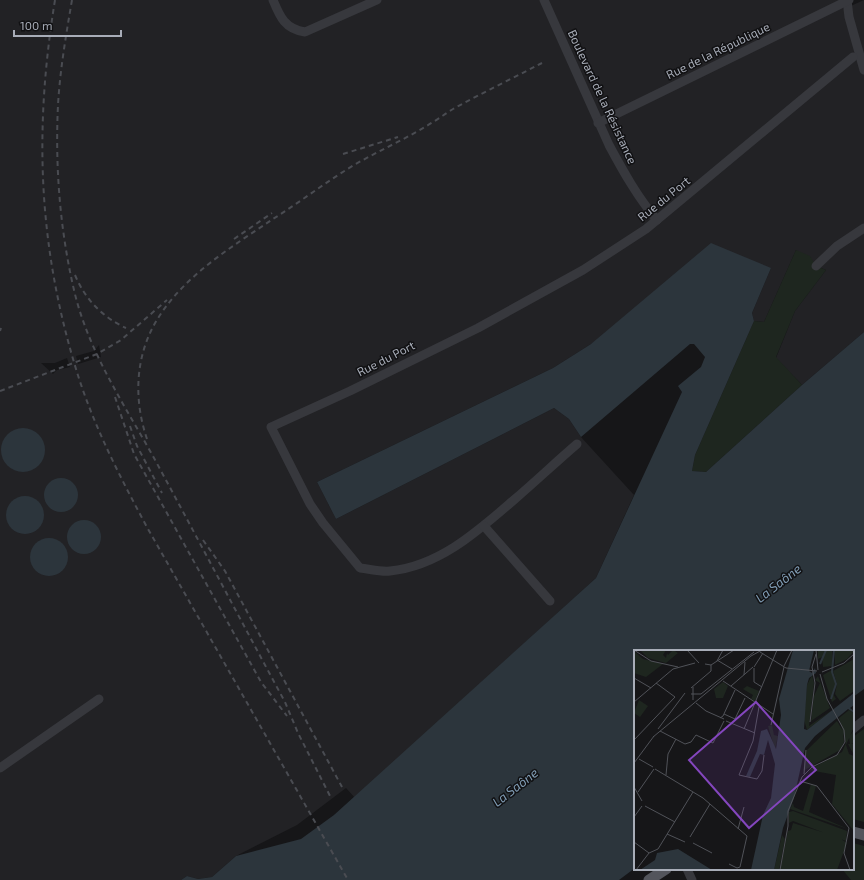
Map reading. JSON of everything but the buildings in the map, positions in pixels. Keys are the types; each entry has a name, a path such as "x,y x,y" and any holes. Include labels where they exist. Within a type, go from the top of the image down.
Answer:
{"main road":[{"path":"854,832 864,835"},
{"path":"649,880 664,870"}],"street":[{"path":"273,0 285,24 296,30 305,32 377,0"},
{"name":"Boulevard de la Résistance","path":"544,0 598,123 621,168 657,220"},
{"path":"848,0 849,18 864,70"},
{"name":"Rue de la République","path":"598,123 848,0"},
{"name":"Rue du Port","path":"577,444 484,526 439,556 390,571 360,568 323,523 310,504 271,427 350,391 478,328 583,270 657,220 853,57"},
{"path":"816,266 837,246 864,228"},
{"path":"484,526 550,601"},
{"path":"0,768 98,699"},
{"path":"854,728 864,720"},
{"path":"687,870 692,880"}],"shaded area":[{"path":"0,0 841,0 844,9 864,0 864,332 802,385 776,358 795,311 826,270 816,266 796,250 764,322 754,321 752,313 771,268 591,344 553,368 317,482 336,519 554,408 569,419 581,437 634,495 596,578 355,798 346,788 297,825 236,856 212,877 198,879 187,876 181,880 0,880","holes":["99,345 101,357 78,364 76,356 94,351","67,358 70,367 57,370 53,374 41,363 55,363"]},
{"path":"796,250 810,256 816,266 826,270 795,311 776,357 802,385 706,472 692,471 695,455 754,321 764,322"},
{"path":"864,729 864,822 854,819 854,736"},
{"path":"854,843 864,846 864,880 851,880 843,870 854,870"}],"water":[{"name":"La Saône","path":"711,243 771,268 752,313 754,321 695,455 692,471 706,472 802,385 864,332 864,689 854,696 854,650 634,650 634,869 619,880 181,880 187,876 198,879 212,877 236,856 301,839 334,815 596,578 682,392 678,386 701,367 705,357 694,344 690,344 581,437 569,419 554,408 336,519 317,482 553,368 591,344"},
{"path":"23,428 35,432 41,438 45,450 41,462 35,468 23,472 11,468 5,462 1,450 5,438 11,432"},
{"path":"61,478 73,483 78,495 73,507 61,512 49,507 44,495 49,483"},
{"path":"21,496 29,496 36,499 41,504 44,515 41,526 36,531 29,534 21,534 14,531 9,526 6,519 6,511 9,504 14,499"},
{"path":"84,520 96,525 101,537 96,549 84,554 72,549 67,537 72,525"},
{"path":"45,538 53,538 60,541 65,546 68,557 65,568 60,573 53,576 45,576 38,573 33,568 30,561 30,553 33,546 38,541"}],"railway":[{"path":"55,0 48,48 44,94 42,140 43,186 47,231 54,277 63,323 76,369 90,410 127,490 348,880"},
{"path":"72,0 60,79 57,152 65,244 80,313 108,377 154,458 285,702 298,733 330,796"},
{"path":"147,439 138,395 138,381 143,352 154,325 165,308 192,278 240,241 354,165 414,133 464,103 542,63"},
{"path":"343,154 398,137"},
{"path":"234,239 272,213"},
{"path":"75,275 84,292 95,306 117,324 126,328"},
{"path":"0,391 97,354 121,340 167,300"},
{"path":"115,397 134,454 261,682 287,716"},
{"path":"130,426 137,446 162,493"},
{"path":"203,540 225,571 342,787"}]}
